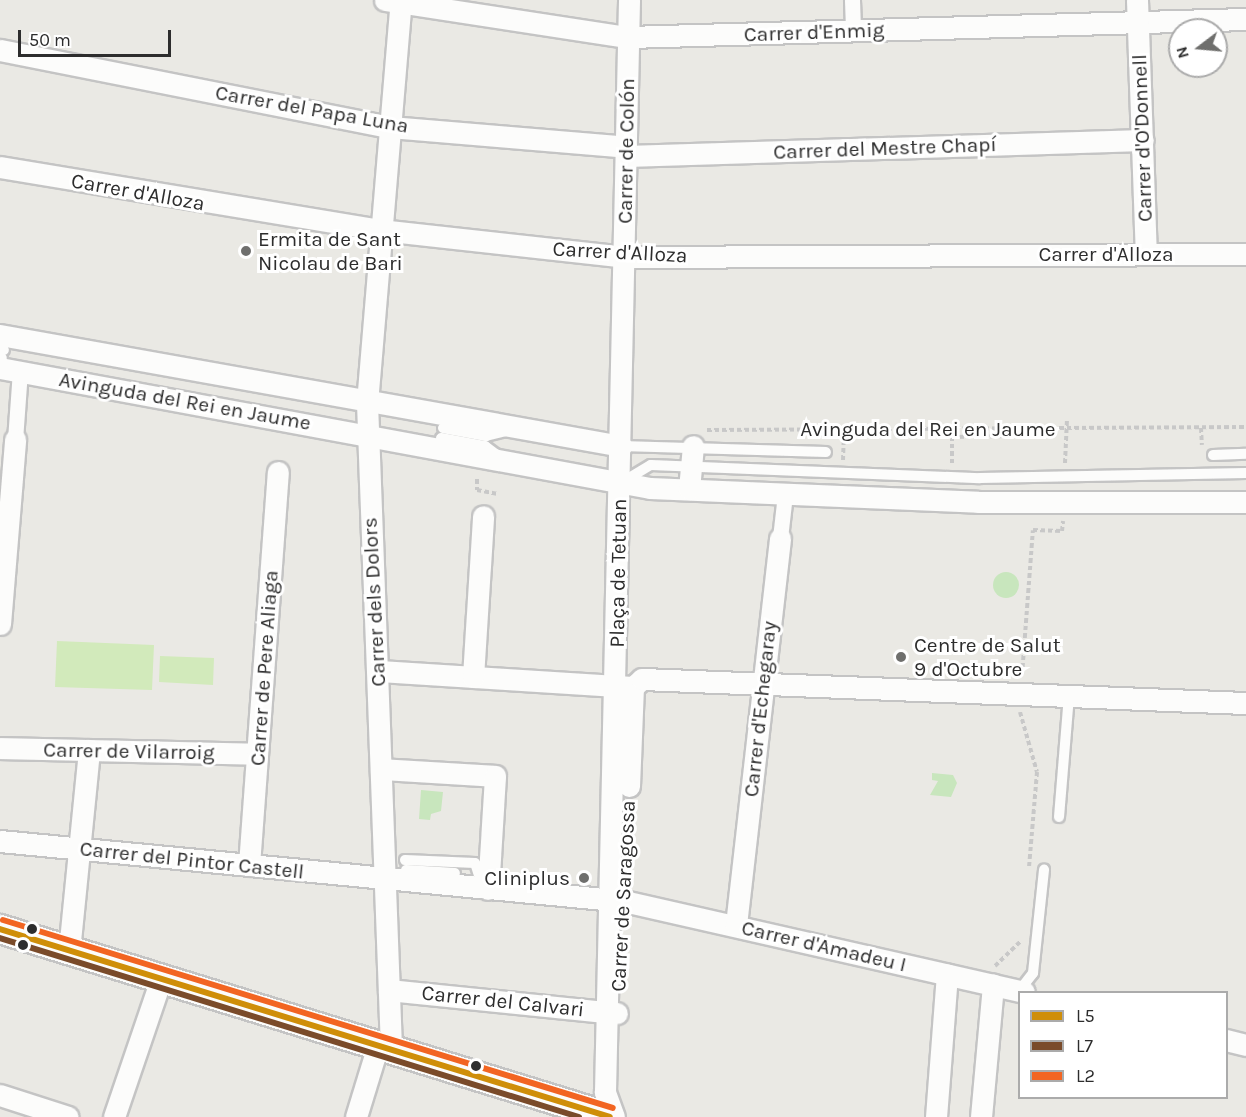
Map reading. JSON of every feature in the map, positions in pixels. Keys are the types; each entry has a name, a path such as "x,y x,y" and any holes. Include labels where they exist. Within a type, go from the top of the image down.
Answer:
{"main road":[{"path":"0,929 541,1094 602,1116"}],"street":[{"name":"Carrer de Colón","path":"621,446 629,0"},
{"path":"852,0 853,31"},
{"name":"Carrer d'O'Donnell","path":"1137,0 1146,254"},
{"name":"Carrer d'Enmig","path":"396,1 628,37 1246,20"},
{"path":"370,435 367,403 390,127 396,1"},
{"name":"Carrer del Papa Luna","path":"0,50 390,127 626,152"},
{"name":"Carrer del Mestre Chapí","path":"626,152 1143,140"},
{"name":"Carrer d'Alloza","path":"0,166 381,230 624,257 1246,254"},
{"path":"0,624 15,440 4,355"},
{"name":"Avinguda del Rei en Jaume","path":"4,355 367,403 559,438 621,446"},
{"name":"Avinguda del Rei en Jaume","path":"4,355 370,435 620,483 785,494 1063,502 1246,502"},
{"name":"Carrer dels Dolors","path":"356,1117 385,1046 389,990 370,435"},
{"path":"550,471 559,456 559,438"},
{"name":"Plaça de Tetuan","path":"621,446 626,684"},
{"path":"689,489 696,448"},
{"name":"Carrer de Pere Aliaga","path":"249,865 278,472"},
{"name":"Carrer d'Echegaray","path":"736,925 785,494"},
{"path":"473,677 483,516"},
{"path":"378,671 626,684 764,684 1246,703"},
{"name":"Carrer de Saragossa","path":"602,1116 599,1070 609,1012 626,684"},
{"name":"Carrer de Vilarroig","path":"0,747 257,754"},
{"path":"69,951 89,750"},
{"path":"381,769 495,776 485,888"},
{"name":"Carrer del Pintor Castell","path":"0,841 249,865 385,874 485,888"},
{"name":"Carrer d'Amadeu I","path":"485,888 614,900 736,925 1018,991"},
{"path":"936,1117 947,974"},
{"path":"114,1117 161,979"},
{"path":"981,1117 989,984"},
{"name":"Carrer del Calvari","path":"389,990 609,1012"},
{"path":"1228,1040 1246,1045"},
{"path":"0,1095 68,1117"}],"lane":[{"path":"507,462 485,446 442,433 486,436 512,429"},
{"path":"621,446 826,452"},
{"name":"Avinguda del Rei en Jaume","path":"620,483 651,465 696,448 843,473 952,477 1064,477 1246,473"},
{"path":"1214,454 1246,454"},
{"path":"1059,818 1069,696"},
{"path":"405,860 475,863 485,888"},
{"path":"1022,991 1033,972 1044,870"},
{"path":"385,874 455,873"}],"path":[{"path":"1064,477 1067,418"},
{"name":"Avinguda del Rei en Jaume","path":"696,448 844,430 1246,428"},
{"path":"952,429 952,477"},
{"path":"843,473 844,430"},
{"path":"952,437 1009,436"},
{"path":"468,477 479,479 477,490 497,494"},
{"path":"1028,873 1037,772 1019,720 1033,530 1062,531 1063,502"},
{"path":"989,984 1022,940 1023,929"}],"green space":[{"path":"1006,572 1015,576 1019,585 1015,594 1006,598 997,594 993,585 997,576"},
{"path":"57,641 154,645 152,690 55,687"},
{"path":"160,656 214,658 213,685 159,682"},
{"path":"932,773 953,775 957,783 951,797 930,795 938,781 932,780"},
{"path":"421,790 443,792 441,811 431,814 430,820 419,819"}],"transit line":[{"name":"L2","path":"3,920 613,1108"},
{"name":"L5","path":"0,929 610,1117"},
{"name":"L7","path":"0,938 579,1117"}],"place":[{"name":"Ermita de Sant Nicolau de Bari","path":"246,251"},
{"name":"Centre de Salut 9 d'Octubre","path":"901,657"},
{"name":"Cliniplus","path":"584,878"}]}
